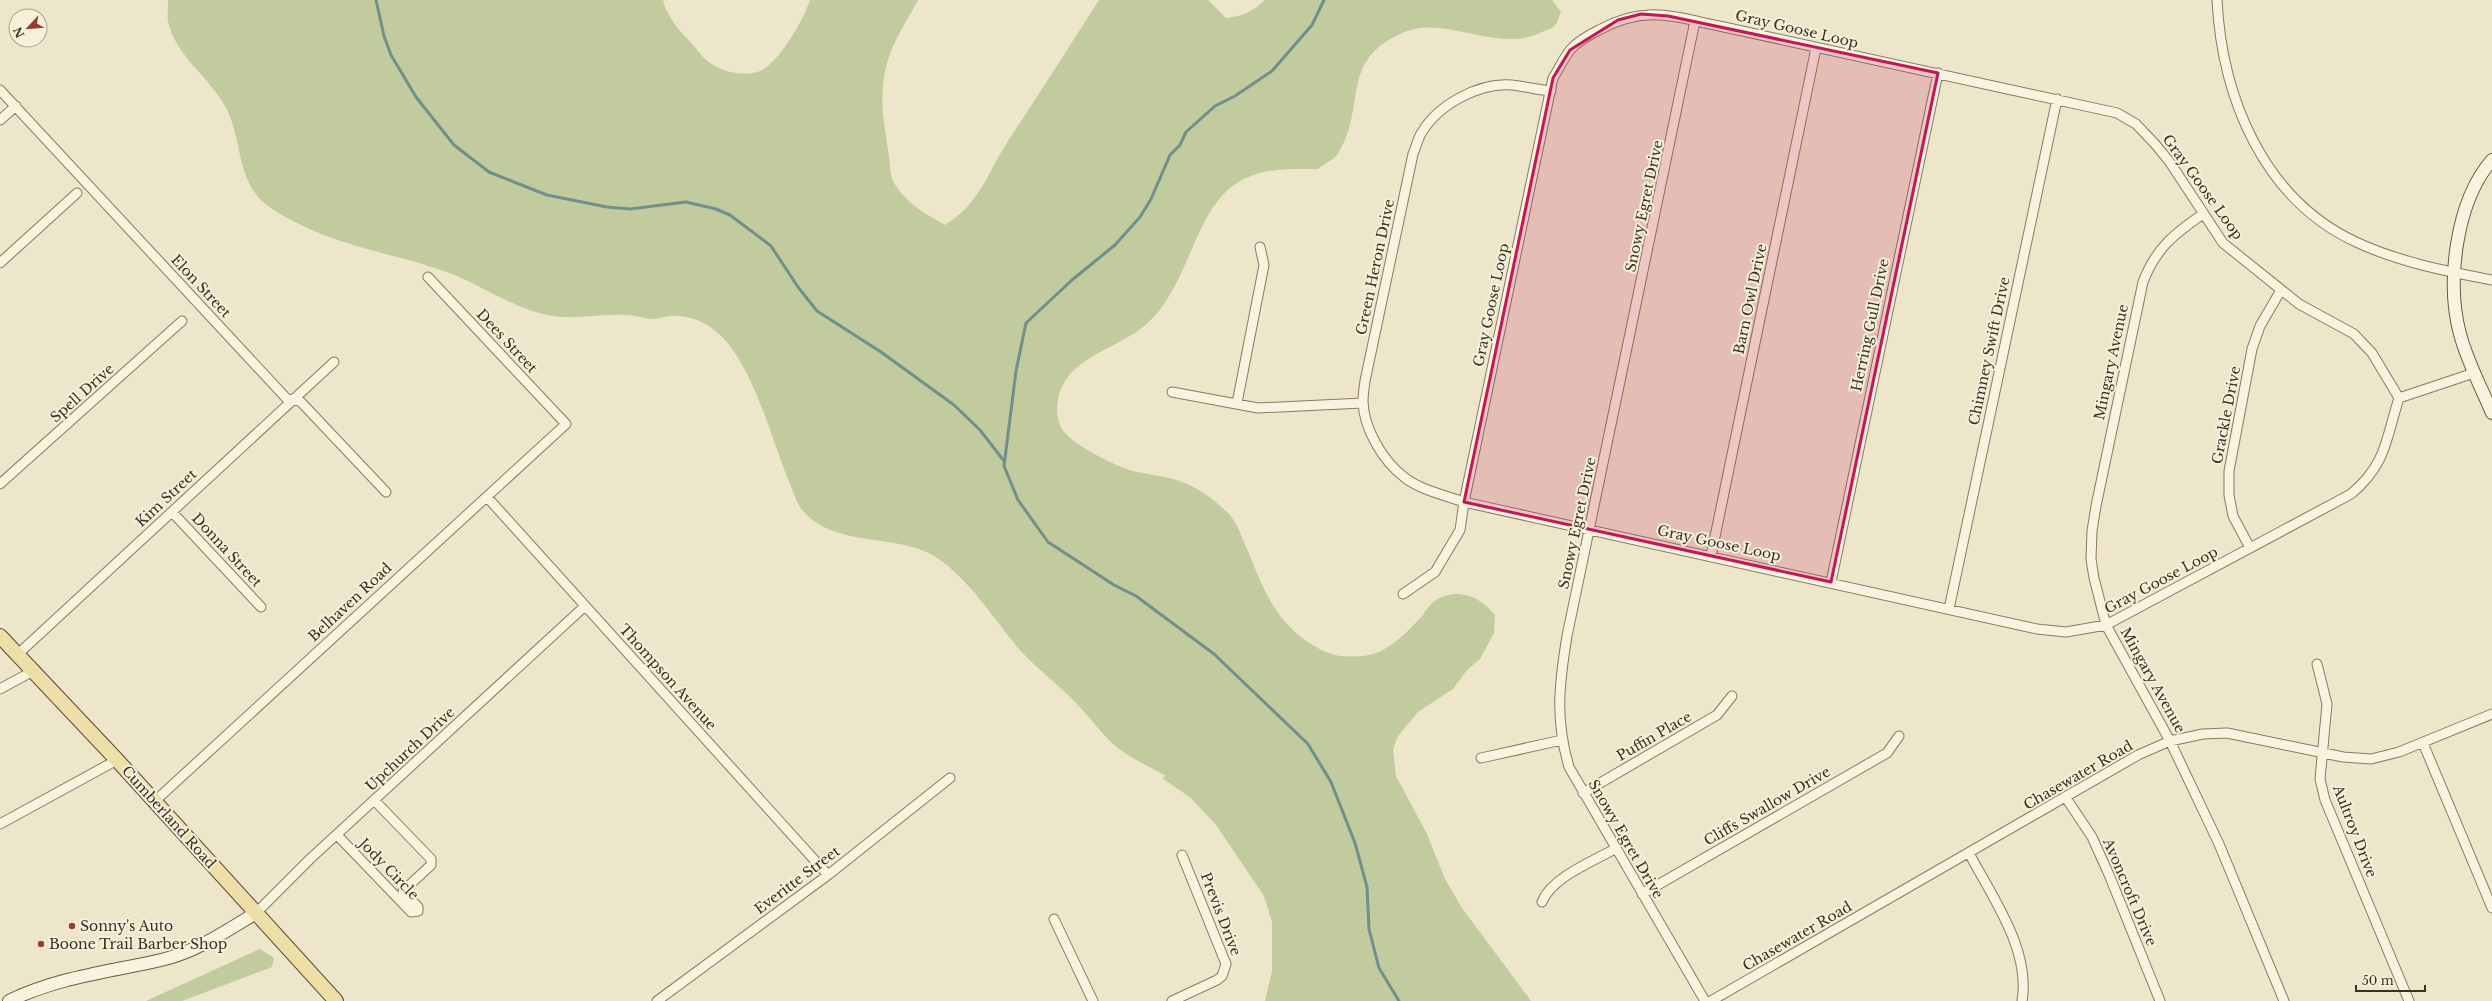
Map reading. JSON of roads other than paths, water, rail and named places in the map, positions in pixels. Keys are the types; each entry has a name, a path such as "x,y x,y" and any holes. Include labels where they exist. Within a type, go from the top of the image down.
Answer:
{"main road":[{"name":"Cumberland Road","path":"2,641 33,671 117,760 336,1001"}],"street":[{"path":"2217,0 2221,47 2235,98 2256,146 2288,193 2308,212 2354,241 2409,262 2492,280"},
{"name":"Gray Goose Loop","path":"1641,14 1696,21 1816,48 1938,73 2117,113 2136,124 2169,162 2202,214 2223,243 2281,290 2322,318 2354,334 2372,352 2399,398 2389,439 2367,481 2351,494 2106,625 2066,632 2037,629 1949,608 1464,502 1554,78 1570,50 1588,36 1618,20 1641,14"},
{"name":"Snowy Egret Drive","path":"1696,21 1590,529 1559,684 1558,708 1562,740 1569,767 1615,849 1705,1001"},
{"name":"Barn Owl Drive","path":"1711,556 1816,48"},
{"name":"Herring Gull Drive","path":"1830,582 1938,73"},
{"name":"Green Heron Drive","path":"1464,502 1424,488 1404,477 1392,466 1373,437 1363,403 1365,381 1413,154 1422,132 1437,114 1460,98 1485,88 1510,85 1551,92"},
{"name":"Elon Street","path":"0,90 286,399 300,401 386,492"},
{"name":"Chimney Swift Drive","path":"1949,608 2057,99"},
{"path":"0,120 16,106"},
{"path":"2492,160 2476,183 2468,203 2460,231 2454,296 2460,334 2474,373 2492,413"},
{"path":"0,263 77,193"},
{"name":"Mingary Avenue","path":"2202,214 2170,237 2151,262 2141,288 2092,531 2094,578 2106,625 2170,741 2220,844 2284,1001"},
{"path":"1237,404 1264,265 1260,247"},
{"name":"Dees Street","path":"428,276 566,424"},
{"name":"Grackle Drive","path":"2250,548 2233,516 2229,495 2229,471 2252,349 2260,326 2281,290"},
{"name":"Spell Drive","path":"0,484 182,321"},
{"name":"Kim Street","path":"17,655 334,362"},
{"path":"2399,398 2474,373"},
{"path":"1172,392 1258,408 1280,409 1363,403"},
{"name":"Belhaven Road","path":"155,801 566,424"},
{"name":"Thompson Avenue","path":"487,497 828,875"},
{"path":"1403,594 1435,572 1439,567 1460,530 1464,502"},
{"name":"Donna Street","path":"172,512 261,607"},
{"name":"Upchurch Drive","path":"256,913 337,835 585,606"},
{"name":"Aultroy Drive","path":"2316,664 2327,704 2320,779 2325,800 2409,1001"},
{"path":"0,689 33,671"},
{"name":"Puffin Place","path":"1583,793 1717,715 1732,696"},
{"name":"Chasewater Road","path":"1711,1001 2066,798 2138,755 2170,741 2203,734 2227,733 2322,752 2372,759 2423,743 2492,714"},
{"name":"Cliffs Swallow Drive","path":"1642,894 1887,753 1899,736"},
{"path":"1481,758 1562,740"},
{"path":"2423,743 2492,908"},
{"path":"0,824 117,760"},
{"name":"Everitte Street","path":"657,1001 828,875 950,778"},
{"name":"Avoncroft Drive","path":"2066,798 2092,837 2110,877 2160,1001"},
{"name":"Jody Circle","path":"337,835 411,912 418,911 418,907 403,891 431,865 431,859 375,801"},
{"path":"1542,902 1546,893 1560,880 1615,849"},
{"path":"1969,853 2003,919 2022,964 2024,987 2022,1001"},
{"name":"Previs Drive","path":"1172,1001 1217,980 1222,976 1226,964 1223,951 1182,855"},
{"path":"9,1001 52,983 180,954 203,945 256,913"},
{"path":"1054,919 1093,1001"}],"waterway":[{"path":"376,0 384,36 391,55 416,97 454,145 489,172 547,195 607,207 630,209 686,202 716,209 730,215 771,246 798,287 817,311 881,352 954,405 980,430 1004,461"},
{"path":"1324,0 1312,25 1272,71 1235,96 1215,106 1186,132 1180,145 1170,155 1151,199 1140,217 1115,245 1072,280 1026,323 1016,371 1004,466 1018,500 1048,542 1114,585 1136,596 1214,654 1308,744 1331,782 1355,843 1367,887 1369,929 1379,968 1399,1001"}],"place":[{"name":"Sonny's Auto","path":"72,926"},
{"name":"Boone Trail Barber Shop","path":"41,944"}]}
